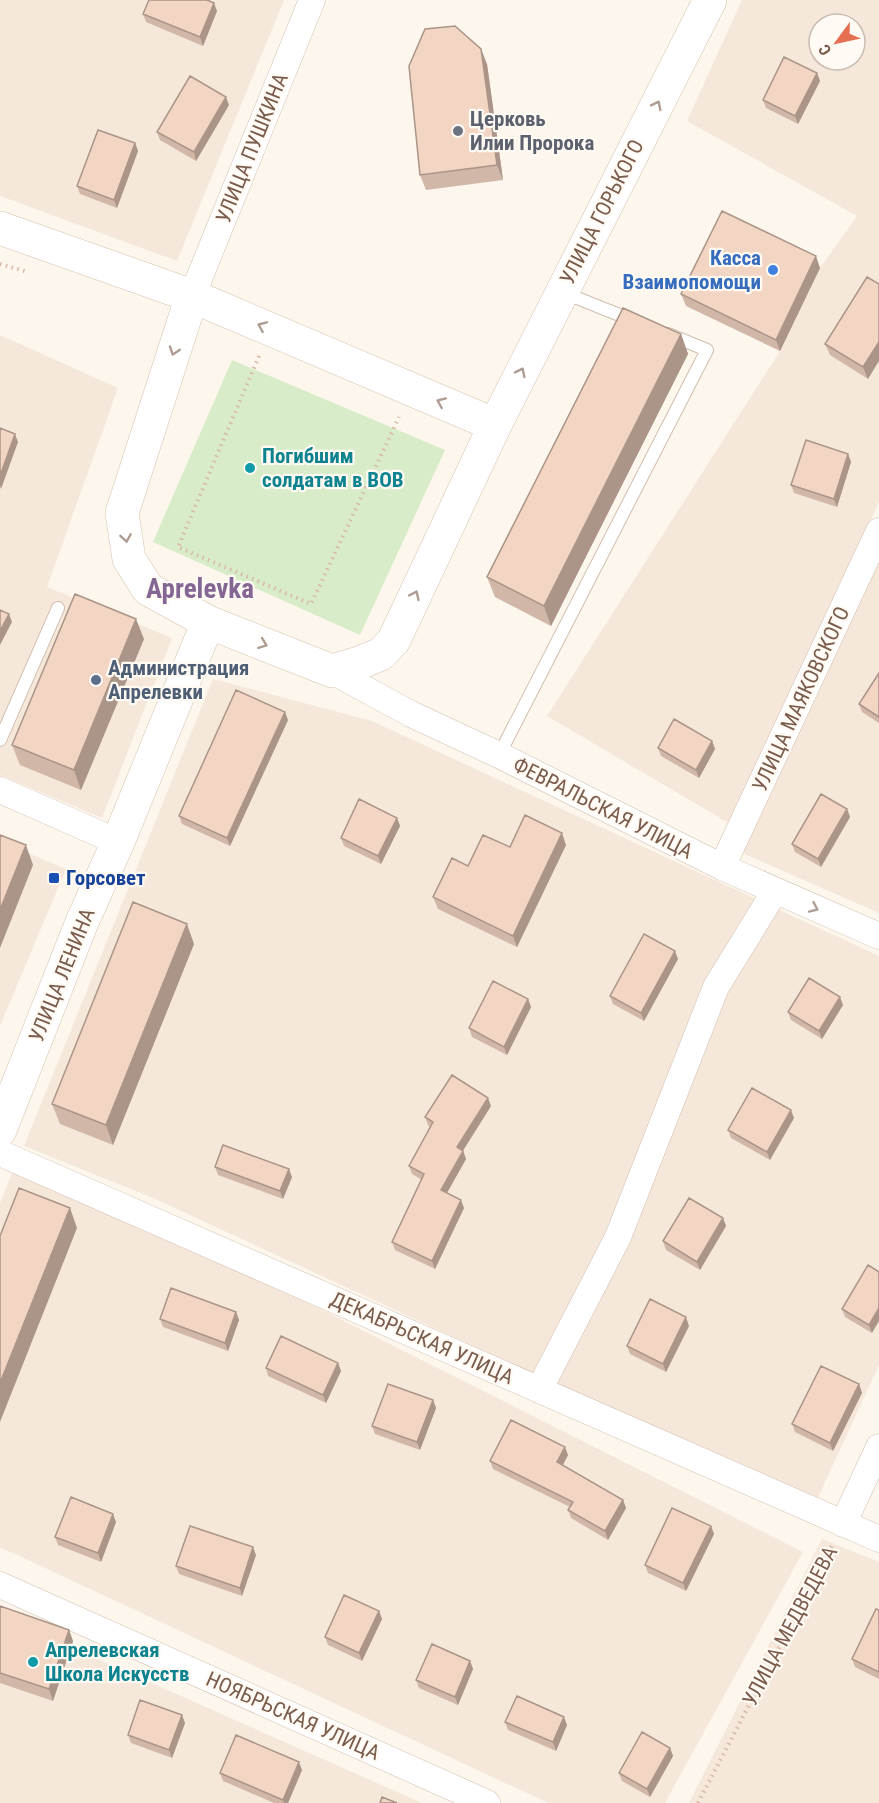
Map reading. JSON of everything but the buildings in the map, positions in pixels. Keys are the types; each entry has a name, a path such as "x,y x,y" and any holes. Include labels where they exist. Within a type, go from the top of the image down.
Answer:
{"main road":[{"name":"УЛИЦА ГОРЬКОГО","path":"332,670 381,654 394,640 495,424 710,0"},
{"path":"0,228 192,296 495,424"},
{"path":"192,296 122,513 129,559 148,589 208,622 332,670"},
{"name":"УЛИЦА ЛЕНИНА","path":"0,1130 82,922 118,842 208,622"}],"street":[{"name":"УЛИЦА ПУШКИНА","path":"192,296 312,0"},
{"name":"УЛИЦА МАЯКОВСКОГО","path":"722,867 879,531"},
{"name":"ФЕВРАЛЬСКАЯ УЛИЦА","path":"332,670 411,714 499,755 722,867 879,936"},
{"path":"0,790 118,842"},
{"path":"539,1390 618,1237 716,987 775,891"},
{"name":"ДЕКАБРЬСКАЯ УЛИЦА","path":"0,1153 879,1539"},
{"name":"УЛИЦА МЕДВЕДЕВА","path":"843,1524 879,1447"},
{"name":"НОЯБРЬСКАЯ УЛИЦА","path":"0,1585 488,1803"}],"lane":[{"path":"499,755 707,350 561,292"},
{"path":"0,740 58,608"}],"path":[{"path":"260,353 178,547 311,604 402,410"},
{"name":"УЛИЦА МЕДВЕДЕВА","path":"698,1803 843,1524"}],"shaded area":[{"path":"0,0 284,0 177,261 0,196"},
{"path":"742,0 879,0 879,502 732,825 547,716 780,351 820,268 857,216 687,121"},
{"path":"0,335 118,388 47,587 172,638 102,818 0,775"},
{"path":"879,559 879,913 740,852"},
{"path":"213,679 372,721 879,956 879,1365 815,1504 153,1198 24,1146"},
{"path":"0,841 66,869 0,1026"},
{"path":"14,1169 153,1225 803,1552 665,1803 548,1803 0,1548 0,1203"},
{"path":"822,1539 879,1562 879,1803 689,1803"},
{"path":"5,1618 422,1803 0,1803 0,1629"}],"green space":[{"path":"232,360 445,450 360,635 153,542"}],"place":[{"name":"Церковь Илии Пророка","path":"458,131"},
{"name":"Касса Взаимопомощи","path":"773,270"},
{"name":"Погибшим солдатам в ВОВ","path":"250,468"},
{"name":"Администрация Апрелевки","path":"96,680"},
{"name":"Горсовет","path":"54,878"},
{"name":"Апрелевская Школа Искусств","path":"33,1662"}],"district":[{"name":"Aprelevka","path":"200,589"}]}
